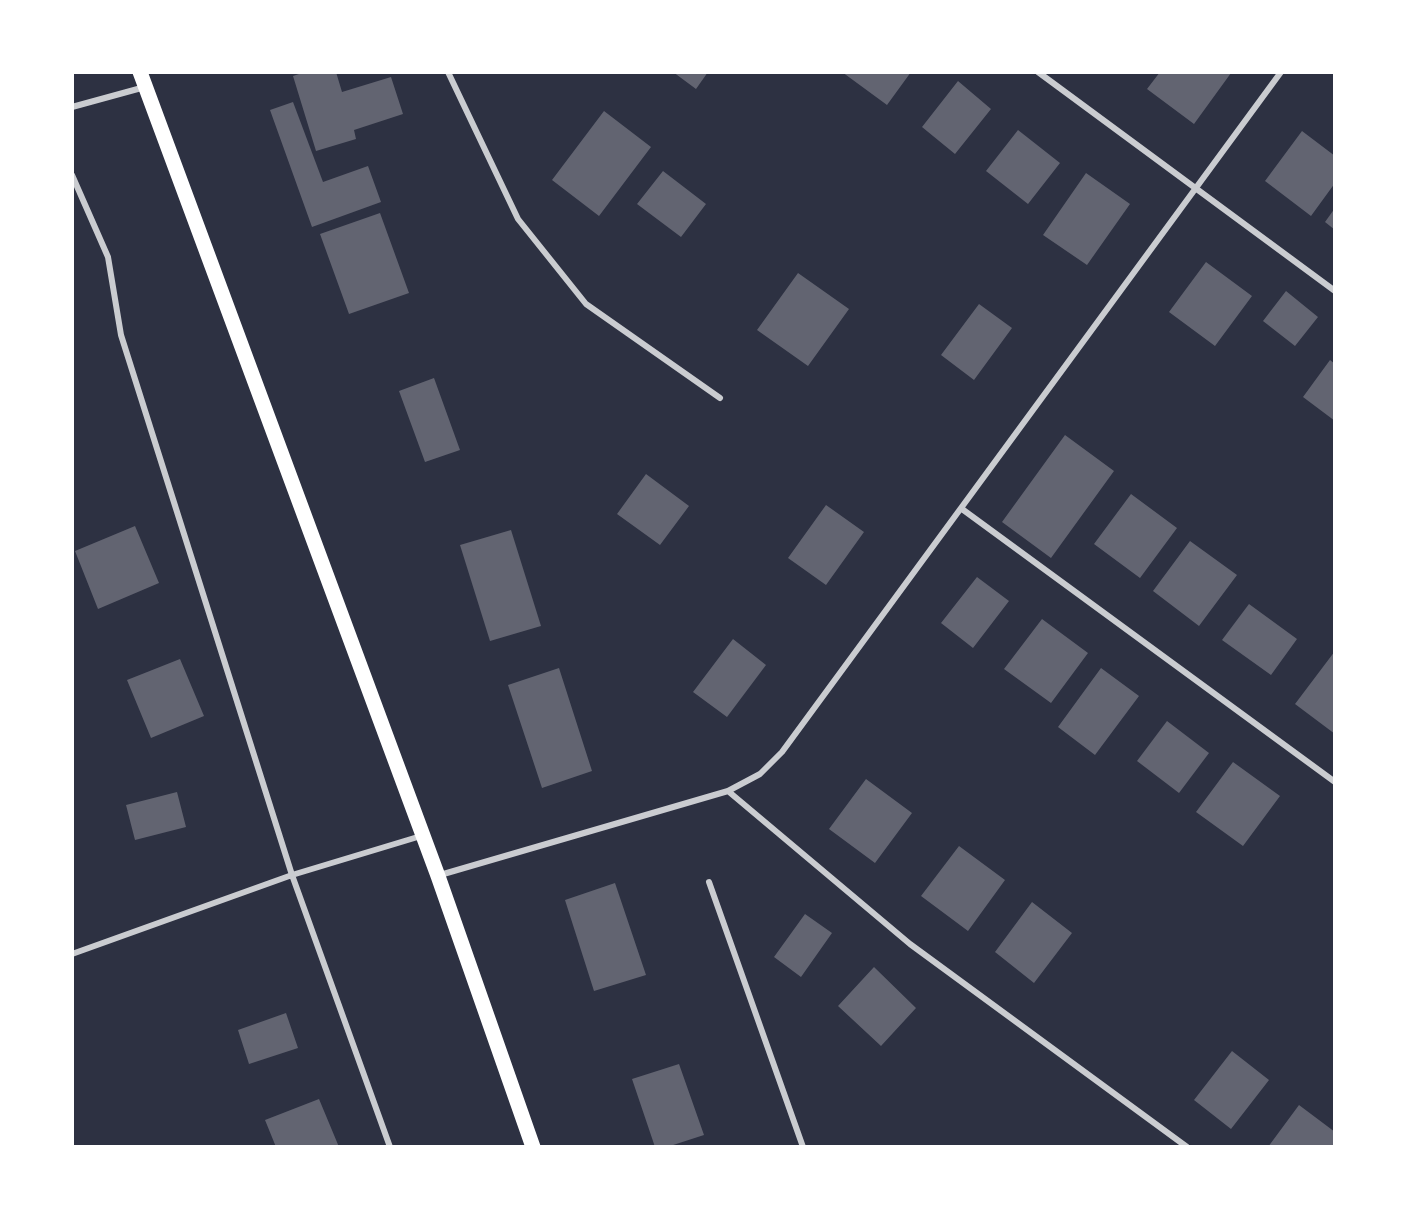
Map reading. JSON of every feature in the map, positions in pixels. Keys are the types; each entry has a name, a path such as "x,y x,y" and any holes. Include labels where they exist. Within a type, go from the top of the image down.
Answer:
{"main road":[{"path":"140,72 438,876 533,1147"}],"street":[{"path":"448,72 518,219 586,304 720,398"},
{"path":"1038,72 1335,291"},
{"path":"438,876 728,791 760,774 782,752 1281,72"},
{"path":"72,106 146,87"},
{"path":"72,175 108,257 121,334 292,875 390,1147"},
{"path":"962,509 1335,782"},
{"path":"728,791 910,944 1187,1147"},
{"path":"72,954 292,875 422,836"},
{"path":"709,882 803,1147"}],"building":[{"path":"305,72 336,72 342,92 391,77 403,114 354,130 356,139 316,151 293,76"},
{"path":"673,72 708,72 696,89"},
{"path":"842,72 911,72 887,105"},
{"path":"1160,72 1231,73 1194,124 1147,89"},
{"path":"958,81 991,109 955,154 922,127"},
{"path":"293,102 323,182 368,166 381,202 312,227 270,110"},
{"path":"604,111 651,147 599,216 552,180"},
{"path":"1018,130 1060,163 1028,204 986,171"},
{"path":"1302,131 1335,156 1335,183 1311,216 1265,181"},
{"path":"663,171 706,204 681,237 637,204"},
{"path":"1086,173 1130,204 1087,265 1043,235"},
{"path":"1335,208 1335,230 1325,222"},
{"path":"380,213 409,293 349,314 320,234"},
{"path":"1206,262 1252,296 1215,346 1169,312"},
{"path":"798,273 849,309 808,366 757,330"},
{"path":"1286,291 1318,317 1295,346 1263,321"},
{"path":"979,304 1012,328 974,380 941,355"},
{"path":"1330,360 1335,364 1335,421 1303,397"},
{"path":"434,378 460,450 425,462 399,391"},
{"path":"1065,435 1114,471 1051,558 1002,522"},
{"path":"646,474 689,506 660,545 617,514"},
{"path":"1131,494 1177,528 1140,578 1094,544"},
{"path":"826,505 864,532 826,585 788,558"},
{"path":"135,526 159,583 98,609 75,551"},
{"path":"511,530 541,626 490,641 460,545"},
{"path":"1190,541 1237,575 1199,626 1153,591"},
{"path":"977,577 1009,601 973,648 941,623"},
{"path":"1249,604 1297,639 1271,675 1222,640"},
{"path":"1042,619 1088,653 1051,703 1004,669"},
{"path":"733,639 766,665 727,717 693,692"},
{"path":"1335,651 1335,734 1295,704"},
{"path":"180,659 204,716 151,738 127,680"},
{"path":"559,668 592,771 542,788 508,685"},
{"path":"1101,668 1139,696 1095,755 1058,727"},
{"path":"1167,721 1209,753 1179,793 1137,761"},
{"path":"1233,762 1280,796 1243,846 1196,812"},
{"path":"866,779 912,813 875,863 829,829"},
{"path":"177,792 186,827 135,840 126,805"},
{"path":"959,846 1005,880 968,931 921,896"},
{"path":"615,883 646,975 594,991 565,900"},
{"path":"1032,902 1072,933 1034,983 995,952"},
{"path":"805,914 832,933 801,977 774,957"},
{"path":"874,967 916,1008 881,1046 838,1006"},
{"path":"286,1013 298,1048 249,1064 238,1030"},
{"path":"1232,1051 1269,1080 1231,1129 1194,1100"},
{"path":"679,1064 704,1135 667,1147 655,1147 632,1079"},
{"path":"319,1099 339,1147 276,1147 265,1120"},
{"path":"1299,1105 1335,1132 1335,1147 1268,1147"}]}
